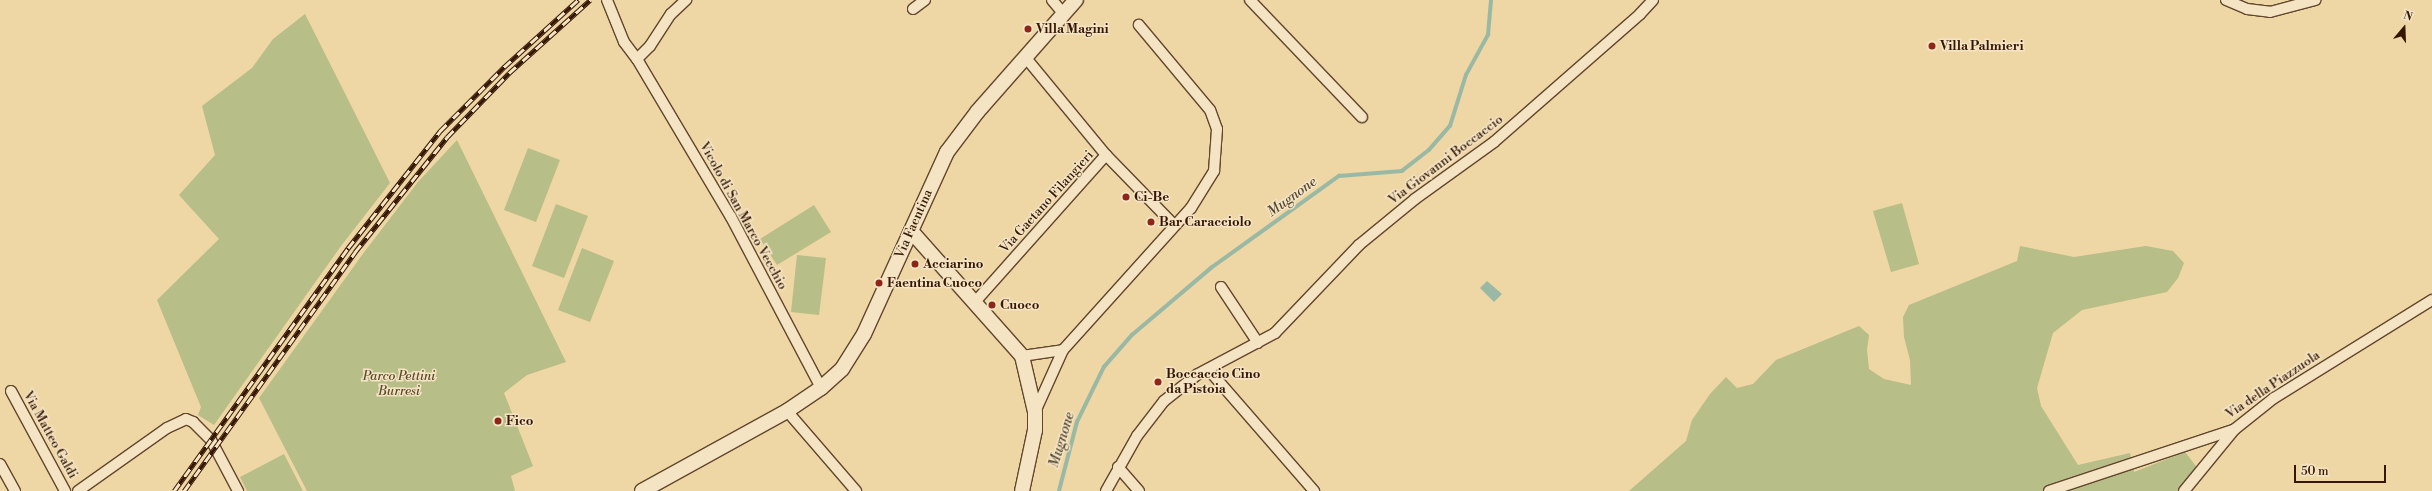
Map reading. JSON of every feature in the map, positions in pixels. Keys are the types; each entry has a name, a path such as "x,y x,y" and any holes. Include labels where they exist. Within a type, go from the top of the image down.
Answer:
{"street":[{"name":"Vicolo di San Marco Vecchio","path":"606,0 624,42 637,59 731,217 821,388"},
{"path":"637,59 650,46 671,14 686,0"},
{"path":"914,9 925,0"},
{"path":"1052,0 1063,13"},
{"name":"Via Faentina","path":"642,491 787,411 821,388 842,369 855,351 950,148 978,111 1076,0"},
{"path":"1250,0 1362,117"},
{"name":"Via Giovanni Boccaccio","path":"1106,491 1118,467 1137,436 1164,401 1208,369 1275,333 1359,245 1415,199 1494,142 1640,14 1653,0"},
{"path":"2226,0 2247,9 2270,12 2315,0"},
{"path":"1035,412 1062,350 1196,201 1212,176 1217,152 1217,129 1210,110 1201,97 1139,25"},
{"path":"1026,58 1106,155 1174,225"},
{"name":"Via Gaetano Filangieri","path":"975,302 1106,155"},
{"path":"911,232 1022,356 1035,412 1035,437 1022,491"},
{"path":"1221,287 1258,343"},
{"name":"Via della Piazzuola","path":"2050,491 2235,429 2274,398 2432,300"},
{"path":"1022,356 1062,350"},
{"path":"1208,369 1314,491"},
{"name":"Via Matteo Galdi","path":"11,391 66,491"},
{"path":"787,411 856,491"},
{"path":"78,491 167,428 186,419 193,422 211,440 238,491"},
{"path":"2184,491 2235,429"},
{"path":"0,464 15,491"},
{"path":"1118,467 1139,491"}],"green space":[{"path":"305,14 390,183 341,246 214,425 198,415 201,407 157,300 219,239 179,195 215,155 202,106 252,68 273,39"},
{"name":"Parco Pettini Burresi","path":"457,140 566,362 527,375 504,393 533,466 511,476 515,491 307,491 259,398 365,251 418,182"},
{"path":"528,148 560,160 536,222 504,210"},
{"path":"1902,203 1919,264 1891,272 1873,211"},
{"path":"556,204 588,216 564,278 532,266"},
{"path":"814,205 831,232 777,265 760,239"},
{"path":"2020,246 2074,257 2146,246 2173,251 2184,263 2178,278 2167,292 2082,310 2053,333 2037,388 2041,406 2078,465 2130,453 2134,472 2185,452 2202,474 2185,491 1629,491 1686,441 1692,420 1710,394 1726,377 1737,388 1753,384 1776,360 1859,326 1869,335 1867,350 1869,369 1884,379 1911,385 1910,360 1904,337 1903,317 1909,305 2017,261"},
{"path":"582,248 614,261 590,322 558,310"},
{"path":"797,255 826,258 819,315 791,312"},
{"path":"284,454 303,491 247,491 240,477"}],"shaded area":[{"path":"1487,281 1502,294 1494,302 1480,288"}],"waterway":[{"name":"Mugnone","path":"1059,491 1077,422 1104,367 1132,335 1211,268 1339,176 1402,171 1429,150 1450,126 1466,75 1488,35 1491,0"}],"railway":[{"path":"174,491 348,248 440,131 504,67 578,0"},
{"path":"184,491 355,252 447,137 509,73 590,0"}],"place":[{"name":"Villa Magini","path":"1028,29"},
{"name":"Villa Palmieri","path":"1932,46"},
{"name":"Ci-Be","path":"1126,197"},
{"name":"Bar Caracciolo","path":"1151,222"},
{"name":"Acciarino","path":"915,264"},
{"name":"Faentina Cuoco","path":"879,283"},
{"name":"Cuoco","path":"992,305"},
{"name":"Boccaccio Cino da Pistoia","path":"1158,382"},
{"name":"Fico","path":"498,421"}]}
